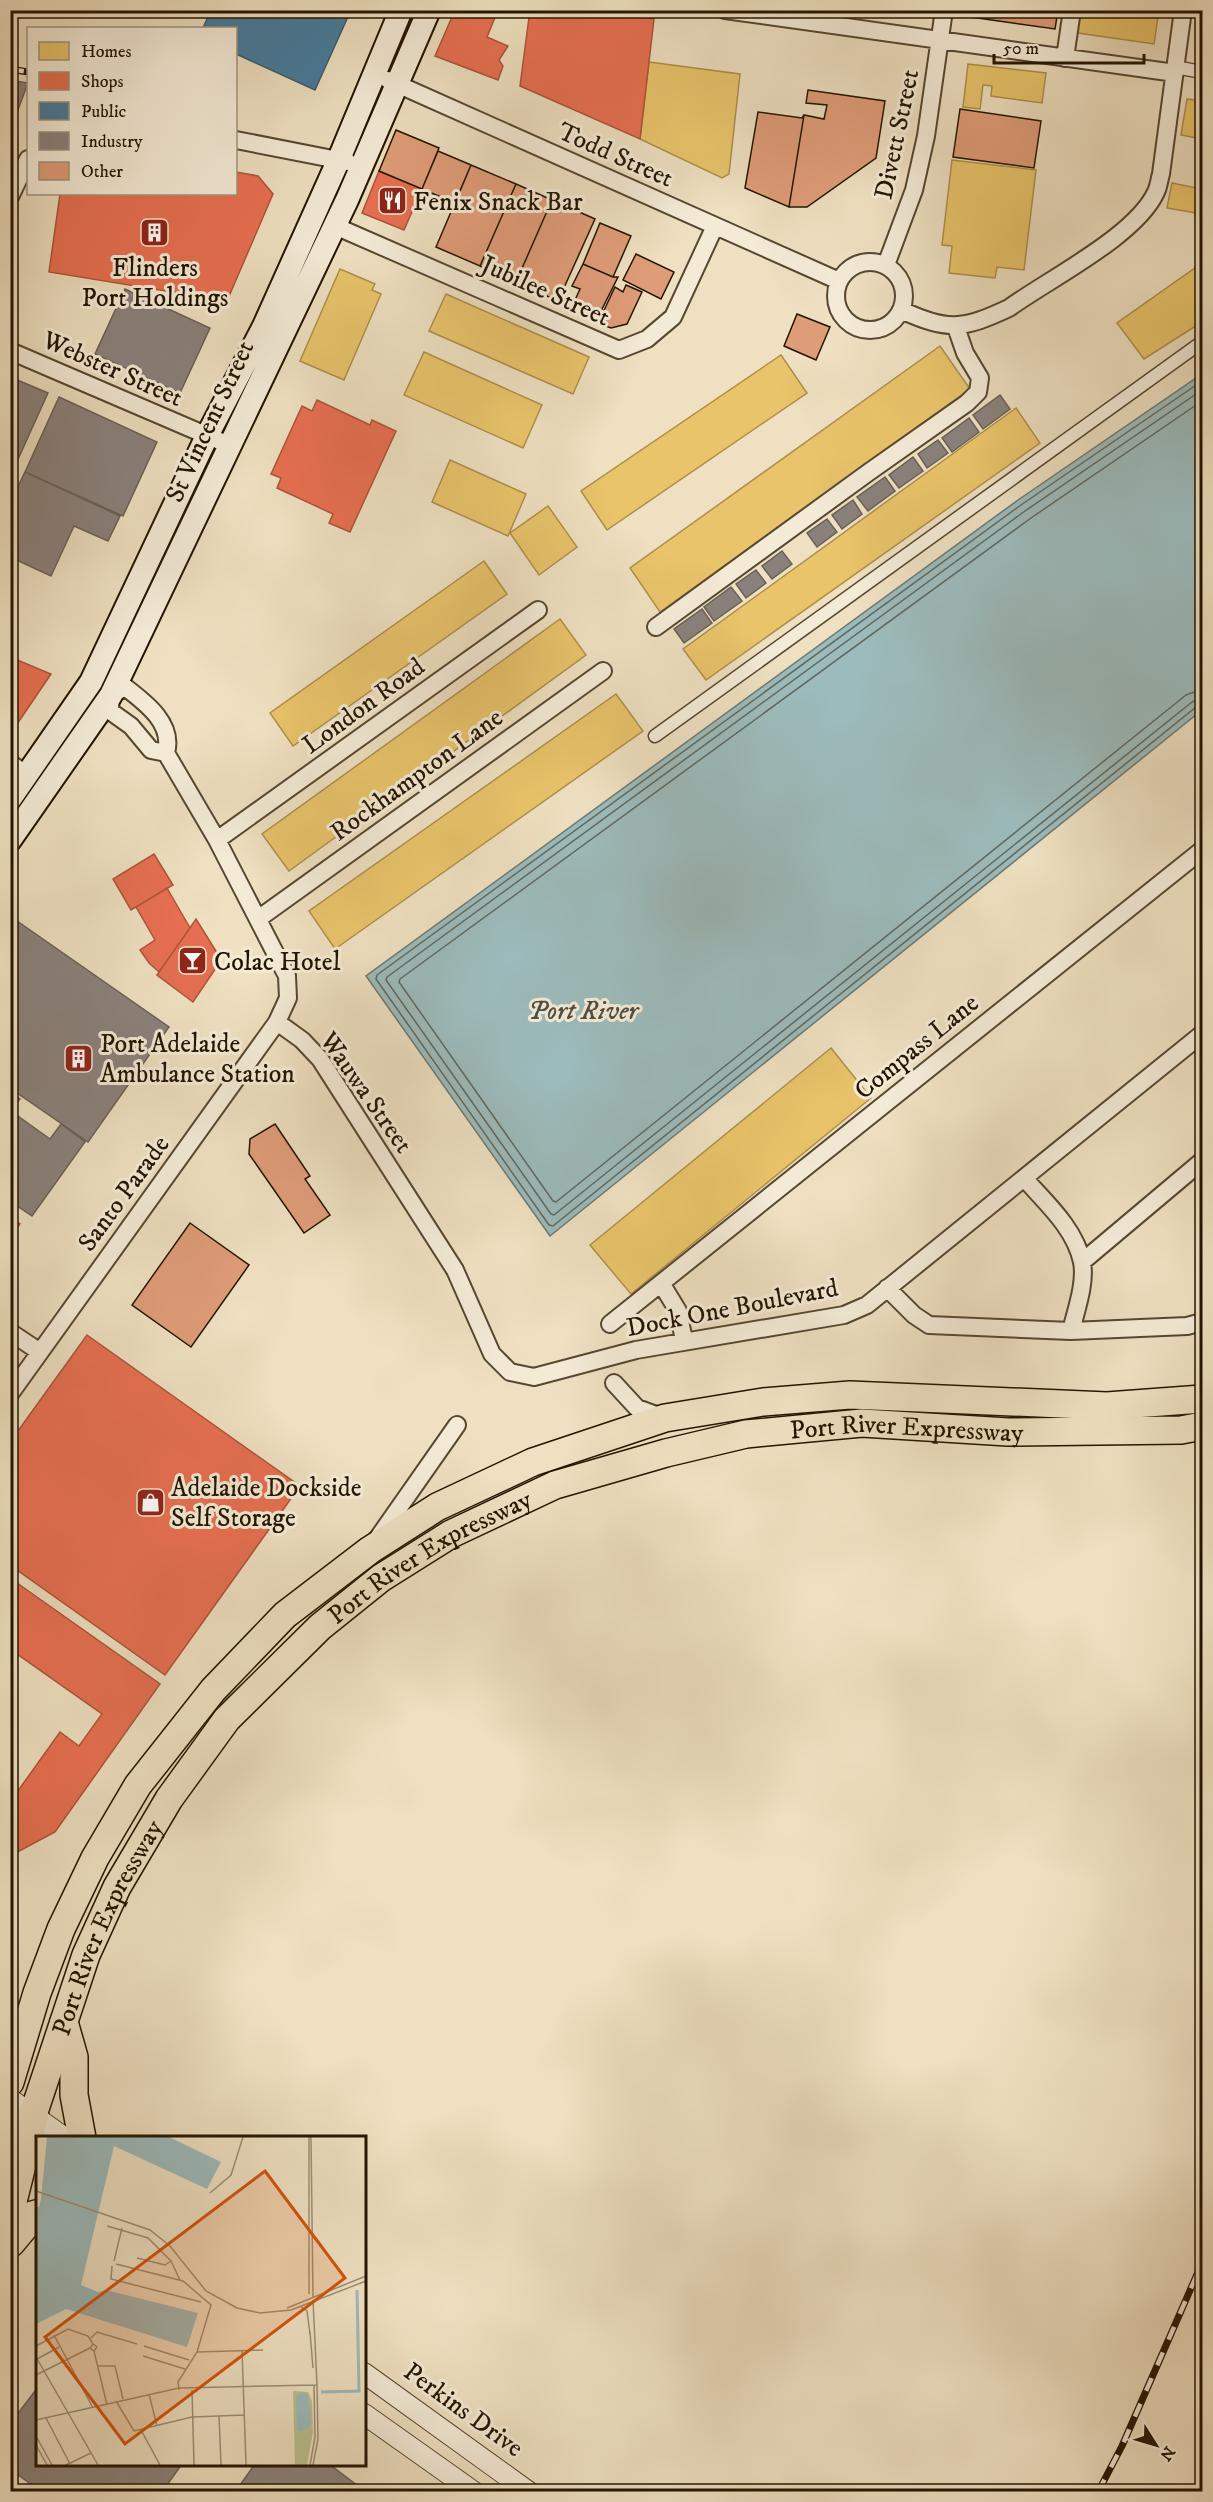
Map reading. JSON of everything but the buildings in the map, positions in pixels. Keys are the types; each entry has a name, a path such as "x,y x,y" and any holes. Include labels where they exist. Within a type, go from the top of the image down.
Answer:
{"highway":[{"name":"Port River Expressway","path":"10,2082 19,2026 95,1858 138,1785 213,1690 285,1615 370,1550 437,1507 533,1462 665,1418 763,1402 850,1395 1107,1406 1203,1400"},
{"name":"Port River Expressway","path":"10,2207 23,2157 22,2107 55,2044 86,1955 117,1887 169,1799 227,1719 320,1627 381,1578 451,1534 555,1485 666,1453 746,1434 862,1423 1008,1432 1180,1430 1203,1426"},
{"path":"64,2022 74,2058 74,2095 82,2136"},
{"path":"10,2242 31,2217 36,2216"}],"main road":[{"name":"St Vincent Street","path":"10,799 19,769 91,682 207,435 264,326 339,159 401,10"},
{"name":"St Vincent Street","path":"10,840 111,695 335,226 429,10"}],"street":[{"path":"725,10 1065,58 1203,72"},
{"name":"Divett Street","path":"886,266 914,190 926,136 944,10"},
{"path":"1065,58 1072,10"},
{"path":"901,310 927,321 956,327 990,317 1009,308 1113,238 1143,211 1156,192 1161,174 1183,10"},
{"name":"Todd Street","path":"373,73 839,281"},
{"path":"237,140 339,159 360,167"},
{"path":"11,193 27,161"},
{"name":"Jubilee Street","path":"335,226 619,350 647,339 673,317 715,226"},
{"path":"877,262 886,266 896,273 903,285 904,299 901,310 893,322 881,328 867,330 856,327 845,319 837,305 836,291 839,281 849,269 862,263 877,262"},
{"path":"656,627 973,398 978,392 980,378 965,353 956,327"},
{"path":"654,736 1203,342"},
{"name":"Webster Street","path":"10,351 229,445"},
{"name":"London Road","path":"217,840 538,610"},
{"name":"Rockhampton Lane","path":"258,919 603,671"},
{"path":"91,682 111,695"},
{"path":"111,695 125,687 147,705 159,719 170,741 166,753"},
{"path":"111,695 110,711 131,726 151,750 166,753 217,840 287,976 288,998 277,1022"},
{"name":"Compass Lane","path":"610,1324 1203,850"},
{"name":"Wauwa Street","path":"277,1022 302,1040 320,1059 455,1270"},
{"name":"Santo Parade","path":"10,1394 277,1022"},
{"name":"Dock One Boulevard","path":"455,1270 492,1354 510,1372 534,1377 684,1340 844,1315 867,1305 1203,1034"},
{"path":"1082,1262 1203,1161"},
{"path":"1024,1178 1067,1227 1082,1262 1081,1287 1071,1331"},
{"path":"661,1283 678,1311 684,1340"},
{"path":"887,1288 914,1315 929,1325 1071,1331 1187,1326 1203,1322"},
{"path":"10,1332 40,1352"},
{"path":"614,1383 637,1408 665,1418"},
{"path":"370,1550 457,1425"},
{"path":"22,2107 62,2136"},
{"name":"Perkins Drive","path":"366,2374 529,2492"},
{"path":"366,2415 474,2492"}],"water":[{"name":"Port River","path":"1202,374 1202,710 550,1236 366,976 1018,500"}],"railway":[{"path":"10,69 27,72"},
{"path":"1098,2492 1122,2446 1202,2263"}],"place":[{"name":"Fenix Snack Bar","path":"392,201"},
{"name":"Flinders Port Holdings","path":"155,233"},
{"name":"Colac Hotel","path":"193,961"},
{"name":"Port Adelaide Ambulance Station","path":"79,1058"},
{"name":"Adelaide Dockside Self Storage","path":"150,1502"}]}
